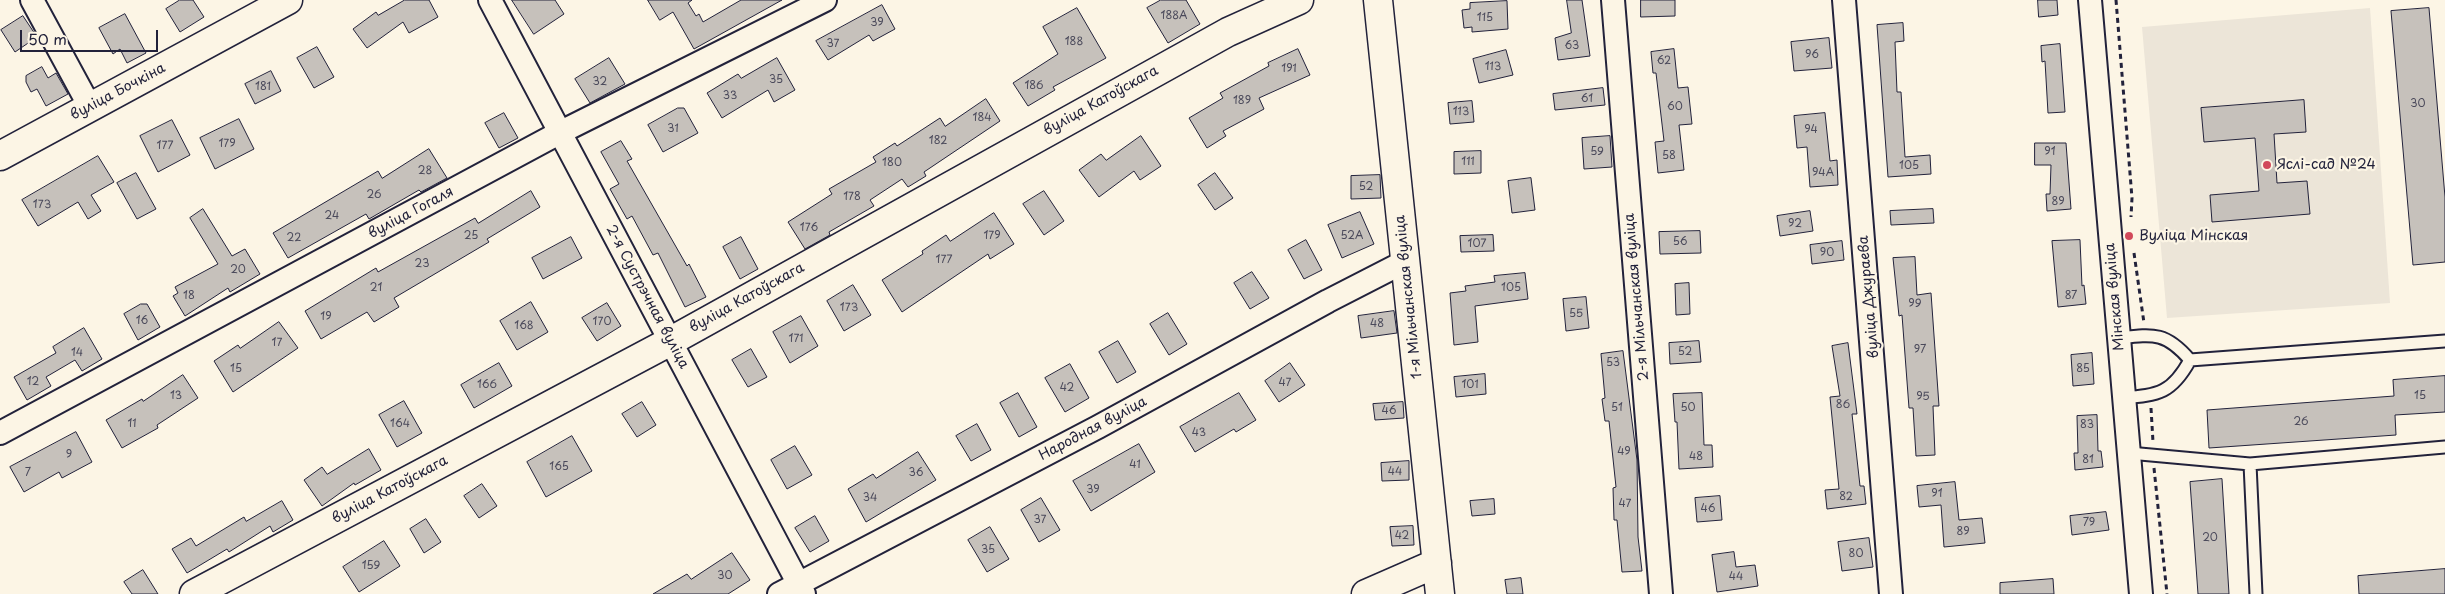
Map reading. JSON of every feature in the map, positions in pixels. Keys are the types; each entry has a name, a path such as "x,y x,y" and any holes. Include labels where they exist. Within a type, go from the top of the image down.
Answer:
{"street":[{"path":"32,0 90,107"},
{"name":"вуліца Бочкіна","path":"0,156 288,0"},
{"name":"2-я Сустрэчная вуліца","path":"490,0 559,134 671,341 801,589"},
{"name":"вуліца Гогаля","path":"0,433 559,134 825,0"},
{"name":"вуліца Катоўскага","path":"194,594 671,341 1228,32 1299,0"},
{"name":"1-я Мільчанская вуліца","path":"1378,0 1440,594"},
{"name":"2-я Мільчанская вуліца","path":"1613,0 1661,594"},
{"name":"вуліца Джураева","path":"1844,0 1891,594"},
{"name":"Мінская вуліца","path":"2090,0 2141,594"},
{"name":"Народная вуліца","path":"779,594 801,589 1328,301 1406,261"},
{"path":"1366,594 1437,563"}],"lane":[{"path":"2119,338 2146,335 2162,336 2177,345 2190,360"},
{"path":"2190,360 2445,341"},
{"path":"2124,398 2150,396 2166,391 2180,378 2190,360"},
{"path":"2129,453 2250,464 2445,447"},
{"path":"2250,464 2256,594"}],"path":[{"path":"2116,0 2132,198 2130,226"},
{"path":"2133,251 2146,335"},
{"path":"2150,396 2153,455 2167,594"}],"shaded area":[{"name":"Яслі-сад №24","path":"2370,8 2390,303 2167,318 2142,27"}],"building":[{"path":"180,0 193,0 204,17 180,32 166,9"},
{"path":"405,0 429,0 438,17 409,33 403,22 367,48 353,29 376,12 378,15"},
{"path":"512,0 555,0 564,14 534,34"},
{"path":"648,0 692,0 688,3 696,16 699,14 703,22 741,0 782,0 694,49 673,12 660,20"},
{"path":"1161,0 1186,0 1200,24 1168,43 1147,8"},
{"path":"1567,0 1582,0 1590,56 1558,60 1555,38 1571,33"},
{"path":"1641,0 1675,0 1675,16 1641,17"},
{"path":"2038,0 2057,0 2058,15 2039,17"},
{"path":"1507,1 1508,29 1472,32 1472,27 1464,28 1462,10 1470,9 1470,3"},
{"path":"882,5 895,29 873,41 869,35 828,60 816,41"},
{"path":"1077,8 1106,58 1053,87 1055,90 1028,106 1013,83 1058,54 1043,27"},
{"path":"2429,8 2445,197 2445,262 2413,265 2391,11"},
{"path":"125,14 146,53 127,63 120,49 113,54 99,28"},
{"path":"23,16 37,37 15,52 1,30"},
{"path":"1903,23 1904,41 1895,42 1897,92 1901,92 1905,157 1930,155 1931,174 1888,177 1877,25"},
{"path":"1829,38 1832,68 1794,71 1791,42"},
{"path":"2060,44 2065,112 2048,113 2045,61 2042,62 2041,46"},
{"path":"317,47 334,77 314,88 297,58"},
{"path":"1298,49 1310,75 1259,98 1264,109 1223,131 1226,136 1207,148 1189,118 1223,98 1220,93 1269,66 1268,63"},
{"path":"1674,49 1678,88 1688,87 1692,124 1679,125 1684,170 1658,173 1655,142 1664,141 1656,73 1653,73 1651,52"},
{"path":"1506,50 1513,75 1479,83 1473,59"},
{"path":"609,58 625,84 590,103 575,79"},
{"path":"777,58 795,90 774,102 768,90 722,118 707,93 738,74 741,78"},
{"path":"42,67 48,78 56,73 68,94 46,106 37,89 31,92 26,82 26,76"},
{"path":"271,71 281,91 255,104 245,84"},
{"path":"1603,88 1605,105 1555,110 1553,94"},
{"path":"986,99 1000,121 924,172 926,176 908,187 902,179 870,200 874,206 829,232 830,235 805,249 788,222 832,194 829,189 876,162 873,157 895,143 897,146 940,118 945,126"},
{"path":"2304,100 2306,132 2274,134 2277,183 2307,181 2310,214 2212,222 2210,195 2259,191 2255,138 2204,142 2201,108"},
{"path":"1472,101 1474,122 1450,124 1448,103"},
{"path":"678,108 684,108 698,133 663,152 648,125"},
{"path":"504,113 518,138 499,148 485,123"},
{"path":"1825,113 1830,161 1837,160 1838,185 1810,187 1807,147 1797,148 1794,116"},
{"path":"239,119 254,149 215,169 200,138"},
{"path":"172,120 190,155 158,172 140,136"},
{"path":"1141,136 1161,166 1140,180 1134,171 1099,197 1079,170 1101,154 1106,160"},
{"path":"1610,136 1612,167 1584,169 1582,138"},
{"path":"621,141 632,159 627,161 687,266 689,264 706,297 685,307 658,253 653,255 632,216 627,219 610,189 619,184 601,152"},
{"path":"2035,143 2066,143 2071,209 2047,211 2046,194 2050,194 2051,165 2035,165"},
{"path":"429,149 447,178 421,192 419,190 369,219 366,214 288,258 273,233 378,171 382,178"},
{"path":"1481,151 1481,173 1454,174 1454,152"},
{"path":"98,156 114,182 91,195 101,211 88,219 78,202 38,226 22,200"},
{"path":"136,173 156,209 137,219 117,183"},
{"path":"1215,173 1233,198 1215,210 1198,185"},
{"path":"1380,175 1381,198 1351,199 1351,176"},
{"path":"1531,178 1535,210 1512,213 1508,181"},
{"path":"531,191 540,207 487,239 489,242 394,298 399,307 374,322 367,312 321,339 305,311 376,268 378,272 475,218 478,223"},
{"path":"1044,191 1064,221 1044,235 1023,204"},
{"path":"203,209 232,256 245,249 260,274 230,292 228,288 185,316 173,296 178,293 175,287 218,264 190,218"},
{"path":"1933,209 1934,223 1891,225 1890,211"},
{"path":"1810,211 1813,231 1780,236 1777,216"},
{"path":"1360,212 1374,244 1342,258 1328,225"},
{"path":"994,213 1014,244 990,259 988,254 902,312 882,280 923,254 922,251 946,235 950,241"},
{"path":"1700,231 1701,253 1660,254 1659,232"},
{"path":"1493,235 1494,251 1461,252 1460,236"},
{"path":"571,237 582,258 543,279 532,258"},
{"path":"741,237 758,269 740,279 723,247"},
{"path":"1306,240 1322,270 1304,279 1288,250"},
{"path":"2080,240 2082,286 2084,285 2086,304 2058,307 2052,241"},
{"path":"1842,241 1844,260 1812,264 1810,245"},
{"path":"1915,257 1917,295 1931,293 1939,406 1933,406 1935,455 1916,456 1913,408 1909,408 1902,315 1899,316 1893,258"},
{"path":"1252,272 1269,298 1250,309 1234,283"},
{"path":"1525,273 1528,299 1475,306 1478,342 1454,345 1450,293 1466,291 1465,286 1495,282 1494,276"},
{"path":"1689,283 1690,314 1676,315 1675,284"},
{"path":"853,285 871,315 844,331 827,301"},
{"path":"1586,297 1589,328 1566,331 1563,299"},
{"path":"531,302 548,332 517,350 500,321"},
{"path":"607,303 621,326 597,341 582,318"},
{"path":"141,304 147,304 160,327 138,340 124,314"},
{"path":"1394,311 1397,333 1361,338 1358,316"},
{"path":"1168,313 1187,344 1169,355 1150,324"},
{"path":"801,316 818,346 790,363 773,332"},
{"path":"279,322 298,348 233,392 214,361 238,345 240,348"},
{"path":"84,328 102,359 82,371 75,360 46,377 51,386 27,400 14,377 56,353 53,347"},
{"path":"1118,341 1136,372 1117,383 1099,352"},
{"path":"1699,341 1701,362 1670,364 1669,343"},
{"path":"1848,343 1857,414 1852,414 1860,486 1864,486 1866,504 1827,509 1825,490 1839,489 1830,397 1840,396 1832,346"},
{"path":"751,349 767,377 748,387 732,360"},
{"path":"1623,351 1637,460 1638,537 1642,571 1622,572 1617,520 1614,520 1613,488 1616,487 1609,421 1605,421 1602,399 1605,398 1601,354"},
{"path":"2092,353 2094,384 2073,386 2071,355"},
{"path":"499,363 512,386 474,408 461,385"},
{"path":"1290,363 1305,385 1279,402 1265,381"},
{"path":"1070,364 1089,398 1065,412 1045,378"},
{"path":"1485,374 1486,394 1456,397 1454,377"},
{"path":"183,375 198,398 157,425 158,428 122,448 106,420 142,399 143,401"},
{"path":"2445,376 2445,412 2395,415 2396,435 2209,448 2207,410 2394,396 2393,380"},
{"path":"1018,393 1037,427 1019,437 1000,403"},
{"path":"1239,393 1256,420 1236,432 1234,429 1195,452 1180,427"},
{"path":"1702,393 1704,445 1712,445 1713,467 1679,469 1677,422 1675,422 1673,394"},
{"path":"404,401 422,433 397,447 379,415"},
{"path":"642,402 656,425 637,437 622,414"},
{"path":"1403,402 1404,418 1375,420 1373,404"},
{"path":"2097,415 2098,451 2101,451 2103,467 2075,470 2074,453 2078,453 2077,416"},
{"path":"977,424 991,450 971,461 956,436"},
{"path":"76,432 92,462 62,478 59,472 24,492 10,467"},
{"path":"572,436 592,471 546,497 527,462"},
{"path":"1139,444 1155,472 1091,511 1073,481"},
{"path":"795,446 812,475 787,489 771,460"},
{"path":"369,449 381,470 355,485 354,483 322,506 304,480 322,467 327,474"},
{"path":"918,452 936,480 866,522 848,489 873,474 876,478"},
{"path":"1409,461 1409,480 1382,481 1381,463"},
{"path":"2222,479 2229,594 2198,594 2190,482"},
{"path":"1955,482 1959,520 1982,518 1985,543 1944,547 1941,505 1919,507 1917,486"},
{"path":"482,484 497,506 479,518 464,496"},
{"path":"1720,496 1722,520 1697,522 1695,498"},
{"path":"1041,498 1060,530 1039,542 1021,510"},
{"path":"1494,499 1495,514 1472,516 1470,501"},
{"path":"282,501 293,520 273,532 270,526 229,552 227,549 187,573 172,549 191,538 196,546 244,517 246,521"},
{"path":"2106,512 2109,530 2072,535 2070,516"},
{"path":"815,516 829,541 810,552 795,528"},
{"path":"426,519 441,542 424,553 410,529"},
{"path":"1413,526 1414,545 1392,546 1390,527"},
{"path":"990,527 1009,559 987,572 968,540"},
{"path":"1869,538 1873,567 1842,571 1838,542"},
{"path":"384,541 400,566 359,592 343,567"},
{"path":"1734,552 1736,567 1755,565 1758,586 1717,592 1712,555"},
{"path":"732,553 750,580 728,594 653,594 687,574 691,579"},
{"path":"2445,569 2445,594 2359,594 2358,576"},
{"path":"143,570 158,594 132,594 124,582"},
{"path":"1521,578 1523,594 1507,594 1505,580"},
{"path":"2053,579 2054,594 2000,594 2000,583"}],"place":[{"name":"Яслі-сад №24","path":"2267,165"},
{"name":"Вуліца Мінская","path":"2129,236"}]}
